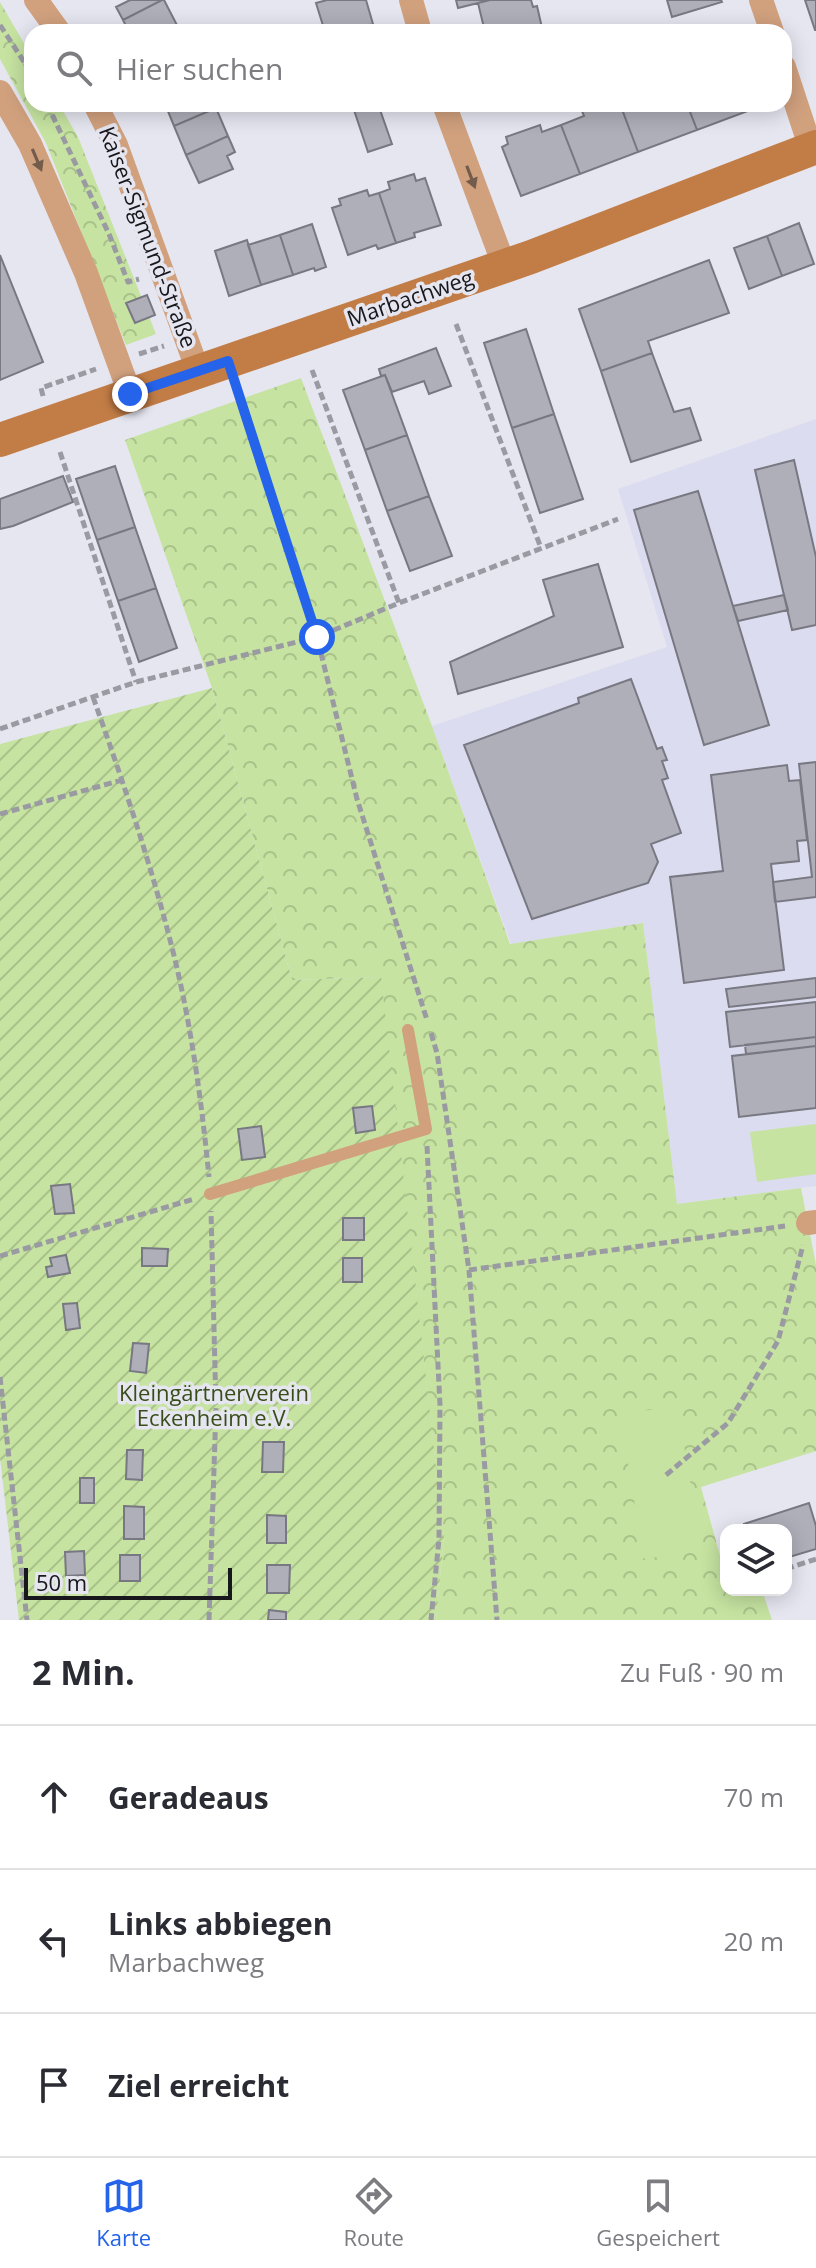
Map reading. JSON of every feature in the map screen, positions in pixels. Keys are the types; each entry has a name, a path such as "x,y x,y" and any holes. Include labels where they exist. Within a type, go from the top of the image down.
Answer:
{"main road":[{"name":"Marbachweg","path":"0,440 504,265 814,148"}],"street":[{"path":"36,0 53,24"},
{"path":"411,0 418,24"},
{"path":"761,0 769,24"},
{"path":"792,89 814,148"},
{"path":"0,92 30,144 86,273 130,394"},
{"name":"Kaiser-Sigmund-Straße","path":"99,112 213,366"},
{"path":"447,112 504,265"}],"lane":[{"path":"210,1194 426,1129 408,1030"}],"path":[{"path":"0,25 24,62"},
{"path":"456,324 541,548"},
{"path":"213,366 317,637 357,799 437,1053 469,1270 497,1620"},
{"path":"312,370 399,603"},
{"path":"51,421 136,682"},
{"path":"0,729 136,682 317,637 618,519"},
{"path":"93,697 170,937 201,1099 210,1194 216,1408 209,1620"},
{"path":"0,814 122,780"},
{"path":"426,1129 440,1405 439,1539 431,1620"},
{"path":"0,1256 210,1194"},
{"path":"469,1270 812,1223 778,1341 728,1423 666,1475"},
{"path":"0,1377 27,1620"},
{"path":"792,1567 816,1559"}],"shaded area":[{"path":"816,419 816,1186 677,1204 643,923 511,944 432,726 667,647 618,489"}],"green space":[{"path":"0,2 24,43 24,103 0,59"},
{"path":"29,112 64,112 78,137 156,334 126,345 46,143"},
{"path":"301,378 510,944 643,923 677,1204 801,1188 816,1265 816,1451 701,1487 720,1555 720,1596 764,1596 772,1620 436,1620 444,1537 380,977 292,980 212,688 125,440"},
{"name":"Kleingärtnerverein Eckenheim e.V.","path":"212,688 292,980 381,977 444,1537 436,1620 19,1620 0,1458 0,744"},
{"path":"816,1124 816,1174 757,1182 750,1132"},
{"path":"677,1405 702,1550 644,1559 620,1415"}],"building":[{"path":"130,0 162,0 123,20 116,7"},
{"path":"164,0 176,24 125,24 123,20"},
{"path":"366,0 373,24 323,24 316,3"},
{"path":"456,0 490,0 458,8"},
{"path":"531,0 533,7 537,6 541,24 483,24 478,3"},
{"path":"667,0 721,0 722,2 672,17"},
{"path":"805,0 816,0 816,30 815,30"},
{"path":"168,112 207,112 174,126"},
{"path":"207,112 218,112 228,136 186,155 174,126"},
{"path":"355,112 381,112 392,144 368,152"},
{"path":"582,112 623,112 638,152 580,174 561,125 584,116"},
{"path":"623,112 690,112 697,130 638,152"},
{"path":"690,112 745,112 697,130"},
{"path":"540,125 542,132 561,125 580,174 521,196 502,147 508,144 506,137"},
{"path":"228,136 235,152 227,156 233,169 199,183 186,155"},
{"path":"414,174 416,181 425,178 441,225 414,233 415,237 396,243 379,193 390,189 388,182"},
{"path":"367,190 369,196 379,193 396,243 378,249 376,245 348,255 332,208 341,205 339,199"},
{"path":"799,223 814,264 782,276 767,236"},
{"path":"312,224 326,267 293,275 280,235"},
{"path":"280,235 293,275 261,285 248,245"},
{"path":"767,236 782,276 749,289 734,248"},
{"path":"247,240 261,285 229,296 215,251"},
{"path":"0,255 43,362 0,380"},
{"path":"709,260 729,313 648,341 652,353 601,371 579,309"},
{"path":"147,295 155,315 135,323 126,303"},
{"path":"526,329 554,414 512,428 484,343"},
{"path":"436,348 451,386 429,394 424,381 392,392 379,369"},
{"path":"652,353 674,412 690,408 701,440 631,462 601,371"},
{"path":"385,375 407,435 365,450 343,390"},
{"path":"554,414 583,499 540,513 512,428"},
{"path":"407,435 429,496 387,511 365,450"},
{"path":"794,460 816,557 816,625 792,630 755,470"},
{"path":"115,466 135,527 97,540 76,479"},
{"path":"63,476 73,502 0,529 0,499"},
{"path":"698,491 769,725 704,745 634,510"},
{"path":"429,496 452,556 410,571 387,511"},
{"path":"135,527 156,588 118,601 97,540"},
{"path":"598,564 623,647 458,694 450,662 554,616 543,580"},
{"path":"156,588 177,648 139,662 118,601"},
{"path":"784,595 788,610 738,621 733,606"},
{"path":"631,679 657,749 662,747 667,760 662,761 668,778 662,780 681,833 651,844 658,862 648,883 532,919 464,745 579,703 578,698"},
{"path":"816,762 816,897 775,902 773,882 812,877 799,764"},
{"path":"787,765 789,781 800,780 807,840 797,841 799,861 771,864 784,970 684,983 670,877 723,871 711,775"},
{"path":"816,978 816,997 729,1007 726,989"},
{"path":"816,1002 816,1037 730,1047 726,1012"},
{"path":"816,1037 816,1046 746,1054 745,1045"},
{"path":"816,1046 816,1108 739,1117 732,1056"},
{"path":"372,1106 375,1130 356,1133 353,1108"},
{"path":"261,1126 265,1157 242,1160 238,1129"},
{"path":"70,1184 74,1213 55,1214 51,1186"},
{"path":"343,1218 364,1218 364,1240 343,1240"},
{"path":"142,1248 168,1249 167,1266 142,1266"},
{"path":"66,1255 70,1273 48,1277 46,1267 52,1266 50,1258"},
{"path":"343,1258 362,1258 362,1282 343,1282"},
{"path":"77,1303 80,1328 66,1330 63,1304"},
{"path":"133,1343 149,1344 146,1373 130,1371"},
{"path":"263,1442 284,1442 283,1472 262,1472"},
{"path":"127,1450 143,1450 142,1480 126,1479"},
{"path":"80,1478 94,1478 94,1503 80,1503"},
{"path":"809,1503 816,1526 816,1549 792,1556 792,1524 744,1524"},
{"path":"124,1506 144,1507 144,1539 124,1539"},
{"path":"267,1515 286,1516 286,1543 267,1543"},
{"path":"84,1551 85,1575 66,1576 65,1552"},
{"path":"120,1555 140,1555 140,1581 120,1581"},
{"path":"267,1565 290,1565 289,1593 267,1593"},
{"path":"269,1610 286,1612 286,1620 268,1620"}],"route":[{"path":"130,394 228,361 317,637"}]}
